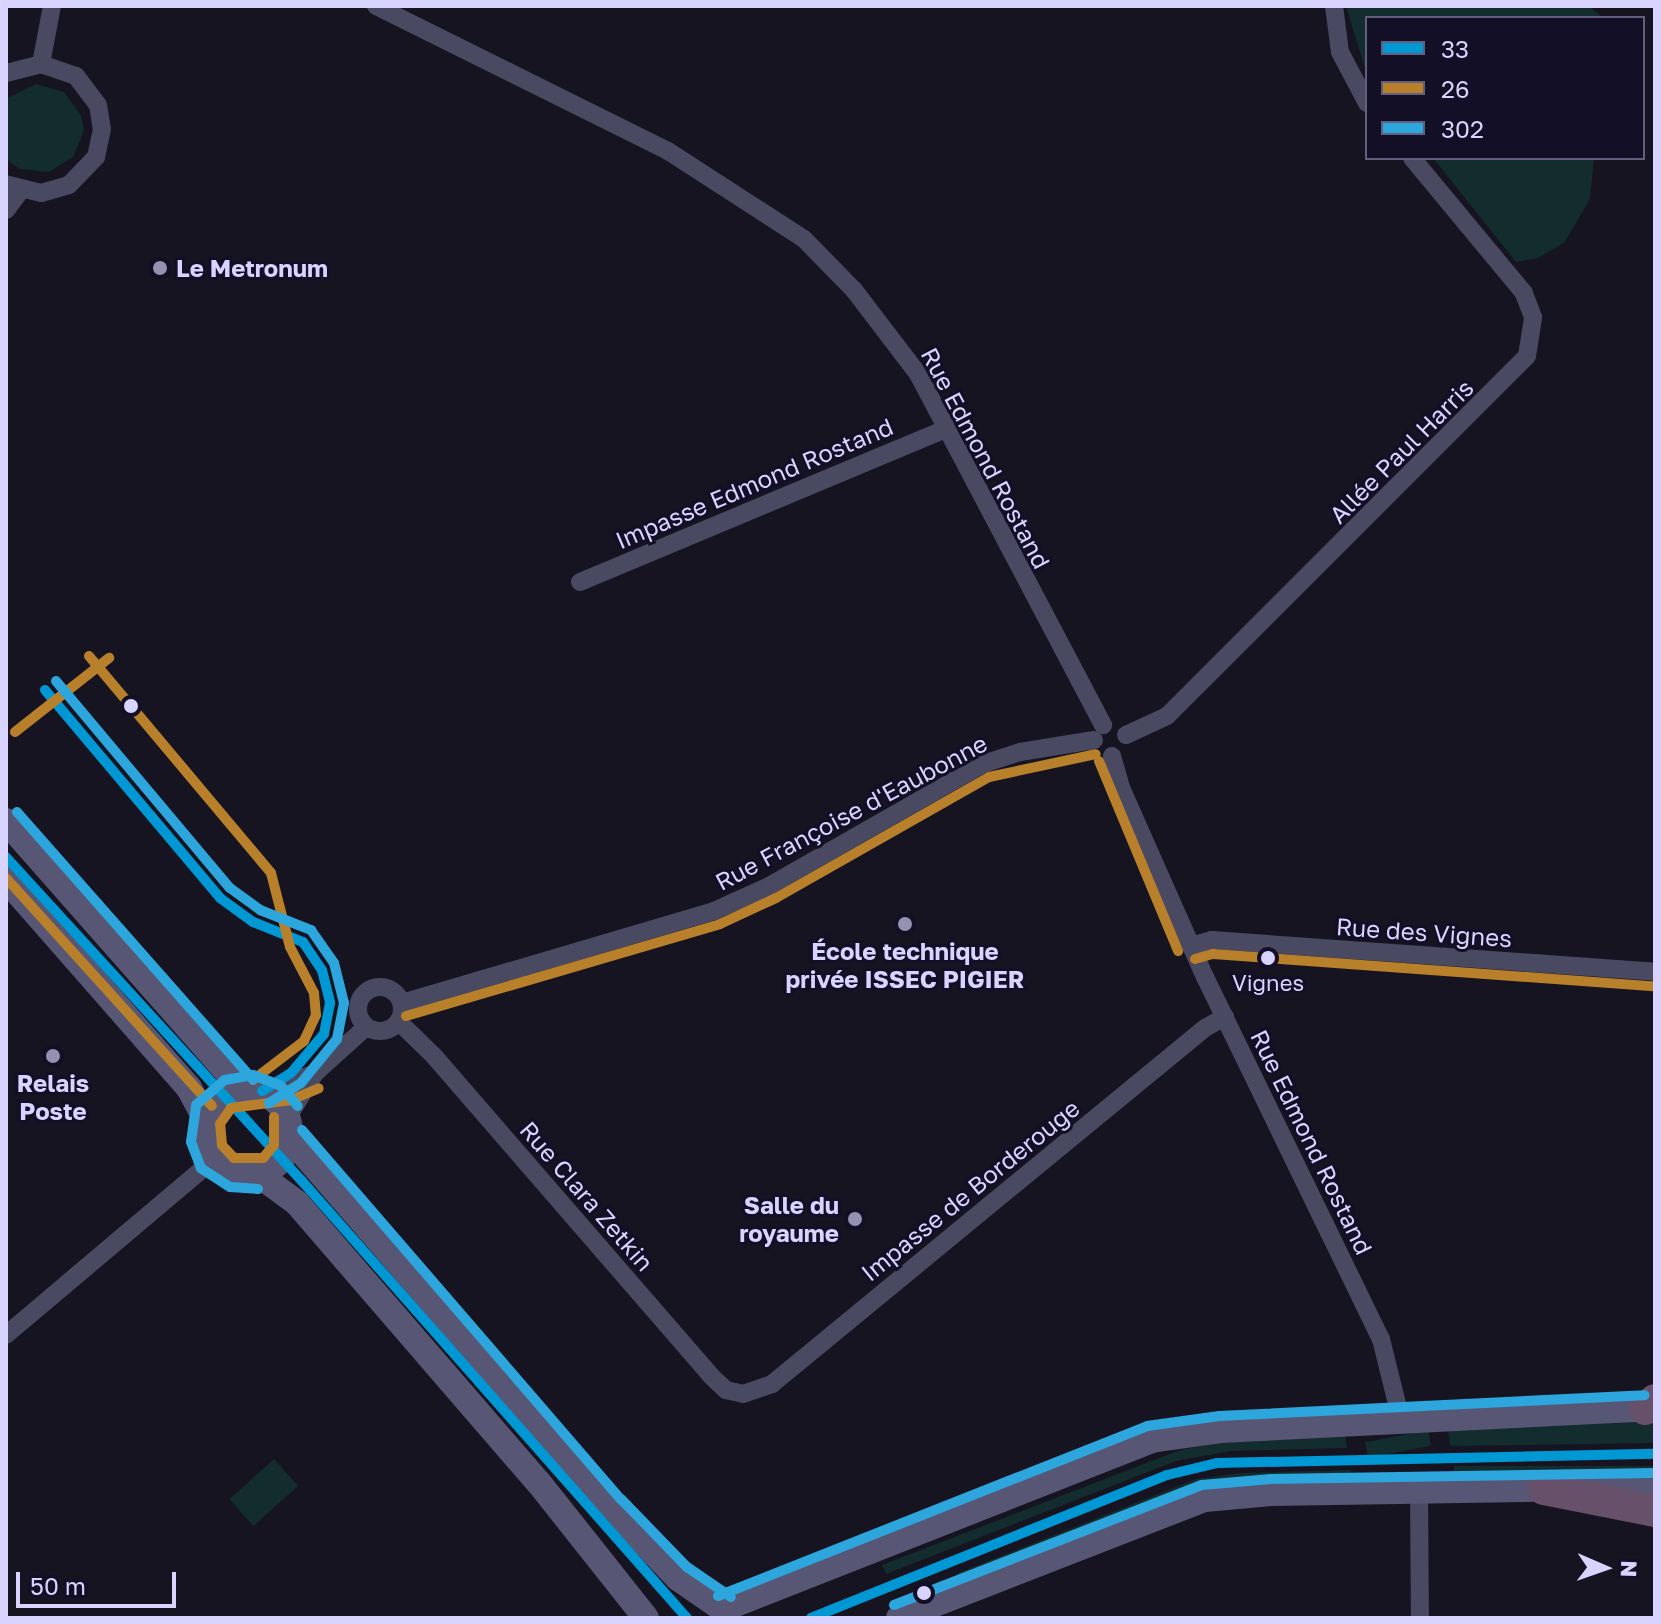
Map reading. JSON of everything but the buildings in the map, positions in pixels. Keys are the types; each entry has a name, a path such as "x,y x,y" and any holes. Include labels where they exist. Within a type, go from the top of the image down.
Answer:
{"highway":[{"path":"1544,1489 1655,1511"}],"street":[{"path":"41,64 52,6"},
{"path":"1334,6 1340,52 1365,99"},
{"name":"Rue Edmond Rostand","path":"385,8 668,151 804,239 895,340 948,428 1098,733"},
{"path":"6,73 41,64 65,70 85,84 98,105 102,139 90,166 69,185 50,192 13,187 6,210"},
{"name":"Allée Paul Harris","path":"1126,735 1167,716 1527,356 1533,317 1524,293 1414,160"},
{"name":"Impasse Edmond Rostand","path":"580,582 948,428"},
{"path":"1117,724 1126,735 1124,749 1112,756 1100,752 1098,733 1117,724"},
{"name":"Rue Françoise d'Eaubonne","path":"400,1013 714,911 769,886 983,764 1098,733"},
{"name":"Rue Edmond Rostand","path":"1112,756 1191,946 1381,1339 1401,1420"},
{"path":"6,821 289,1128 611,1508 678,1578 722,1615 1127,1446 1220,1430 1652,1406"},
{"path":"6,879 189,1088 206,1120 205,1141 213,1160 235,1174 259,1175 297,1203 539,1483 646,1618"},
{"name":"Rue des Vignes","path":"1191,946 1212,940 1655,972"},
{"path":"388,988 400,1013 384,1032 366,1027 358,1006 366,992 388,988"},
{"name":"Rue Clara Zetkin","path":"400,1013 711,1376 726,1390 743,1394"},
{"name":"Impasse de Borderouge","path":"743,1394 772,1384 1205,1028 1225,1017"},
{"path":"259,1175 282,1159 289,1128 314,1074 366,1027"},
{"path":"206,1120 222,1097 314,1074"},
{"path":"6,1311 12,1330 213,1160"},
{"path":"899,1618 1205,1499 1419,1490 1655,1487"},
{"path":"1419,1490 1420,1618"}],"green space":[{"path":"1346,6 1589,6 1601,16 1365,16 1365,68"},
{"path":"36,84 64,92 81,115 84,130 73,157 49,172 20,169 6,159 6,99"},
{"path":"1435,160 1594,160 1590,199 1564,243 1538,258 1516,262"},
{"path":"1655,1420 1655,1443 1450,1446 1448,1429"},
{"path":"1428,1430 1431,1446 1368,1458 1365,1442"},
{"path":"1345,1434 1347,1448 1231,1451 1176,1461 886,1574 882,1565 1180,1450 1232,1440"},
{"path":"274,1459 298,1486 254,1526 229,1499"},
{"path":"1454,1466 1655,1466 1655,1477 1454,1477"},
{"path":"1351,1470 1353,1481 1190,1493 961,1581 958,1573 1196,1479 1241,1473"}],"transit line":[{"name":"26","path":"89,656 271,873 290,947 314,993 316,1015 304,1041 253,1080"},
{"name":"26","path":"15,732 109,658"},
{"name":"302","path":"56,681 230,888 260,910 311,930 334,963 344,1003 337,1039 301,1083 269,1103"},
{"name":"33","path":"45,690 220,898 253,922 303,942 322,970 330,1003 324,1034 291,1073 262,1091"},
{"name":"26","path":"406,1016 720,924 776,898 989,777 1096,754"},
{"name":"26","path":"1099,761 1178,951"},
{"name":"302","path":"17,812 253,1080"},
{"name":"33","path":"6,857 302,1181 687,1618"},
{"name":"26","path":"6,878 212,1106"},
{"name":"26","path":"1195,959 1213,954 1654,986"},
{"name":"302","path":"258,1189 230,1187 201,1168 191,1142 196,1105 225,1080 253,1075 281,1086 298,1106"},
{"name":"26","path":"274,1117 274,1145 263,1158 234,1158 222,1145 220,1124 231,1108 291,1100 319,1088"},
{"name":"302","path":"302,1130 621,1499 687,1567 731,1597"},
{"name":"302","path":"718,1596 1147,1426 1219,1416 1644,1395"},
{"name":"33","path":"811,1618 1167,1475 1217,1463 1655,1454"},
{"name":"302","path":"894,1605 1202,1485 1271,1479 1655,1473"}],"place":[{"name":"Le Metronum","path":"160,268"},
{"name":"École technique privée ISSEC PIGIER","path":"905,924"},
{"name":"Vignes","path":"1268,958"},
{"name":"Relais Poste","path":"53,1056"},
{"name":"Salle du royaume","path":"855,1219"}]}
